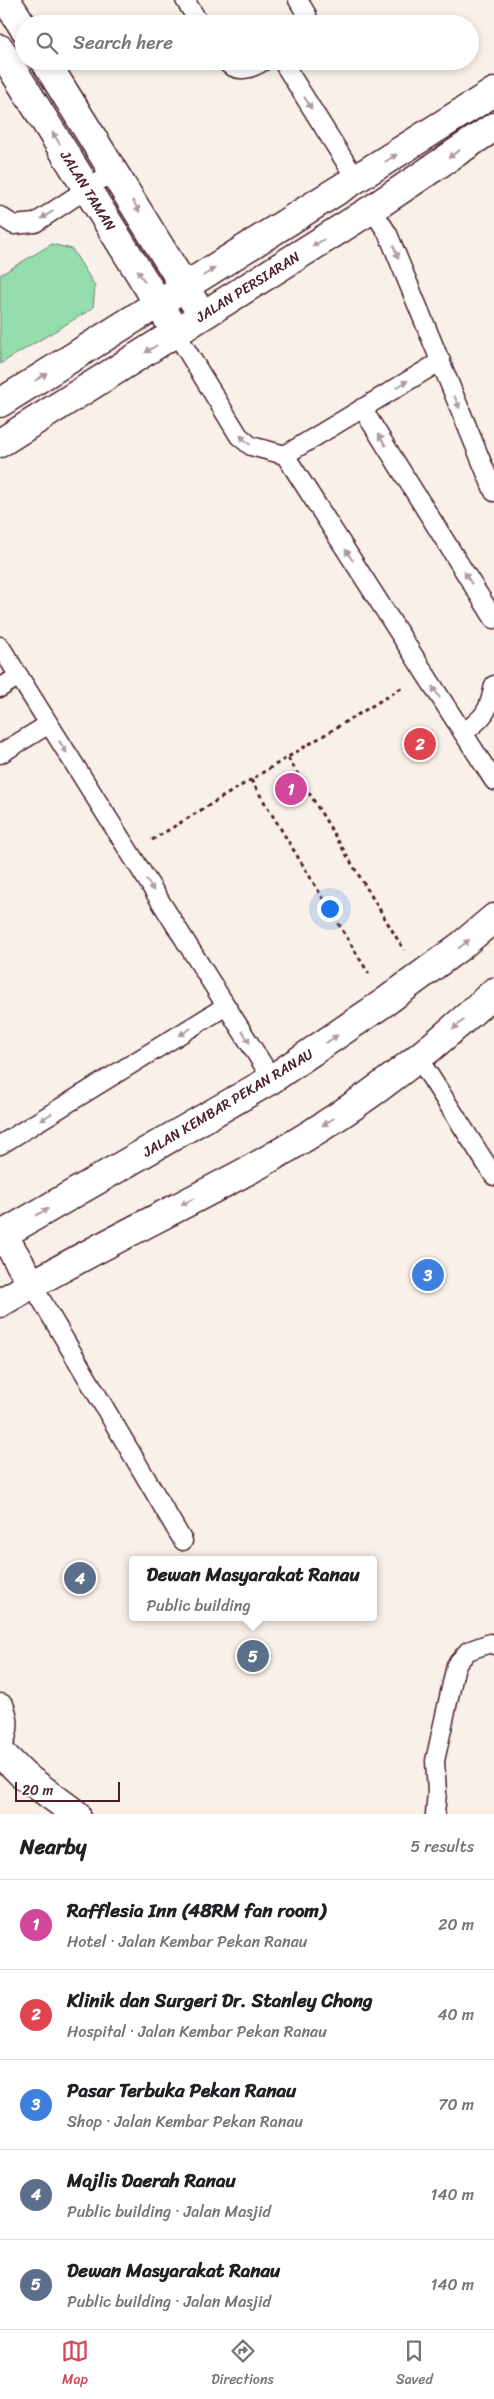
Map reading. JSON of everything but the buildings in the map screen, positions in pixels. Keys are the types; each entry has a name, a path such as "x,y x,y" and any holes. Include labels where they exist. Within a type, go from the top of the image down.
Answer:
{"street":[{"path":"6,0 16,15"},
{"name":"JALAN TAMAN","path":"0,49 176,332"},
{"path":"51,70 202,316"},
{"path":"0,403 494,92"},
{"name":"JALAN PERSIARAN","path":"0,443 372,210 494,127"},
{"name":"JALAN KEMBAR PEKAN RANAU","path":"2,1235 272,1079 420,977 494,918"},
{"path":"0,1303 32,1284 262,1163 343,1112 419,1058 494,992"},
{"path":"2,1235 32,1284"},
{"path":"0,1708 4,1723 0,1740"},
{"path":"0,1752 23,1775 76,1814"}],"lane":[{"path":"184,0 194,15"},
{"path":"298,0 307,15"},
{"path":"288,70 356,180"},
{"path":"0,216 14,226 35,223 114,171"},
{"path":"372,210 388,234 494,492"},
{"path":"176,332 239,436 251,446 285,455 494,781"},
{"path":"285,455 441,361"},
{"path":"362,408 494,619"},
{"path":"0,646 272,1079"},
{"path":"0,688 19,676"},
{"path":"463,733 481,721 489,708 494,685"},
{"path":"0,754 49,724"},
{"path":"0,1145 226,1006"},
{"path":"419,1058 494,1176"},
{"path":"32,1284 183,1541"},
{"path":"435,1814 437,1792 435,1761 456,1666 468,1651 490,1643 494,1645"}],"path":[{"path":"130,854 425,674"},
{"path":"288,758 420,977"},
{"path":"251,780 385,1002"}],"green space":[{"path":"52,244 72,249 95,286 93,308 0,364 0,275"}],"place":[{"name":"Klinik dan Surgeri Dr. Stanley Chong","path":"420,744"},
{"name":"Rafflesia Inn (48RM fan room)","path":"291,789"},
{"name":"Pasar Terbuka Pekan Ranau","path":"428,1275"},
{"name":"Majlis Daerah Ranau","path":"80,1578"},
{"name":"Dewan Masyarakat Ranau","path":"253,1656"}]}
